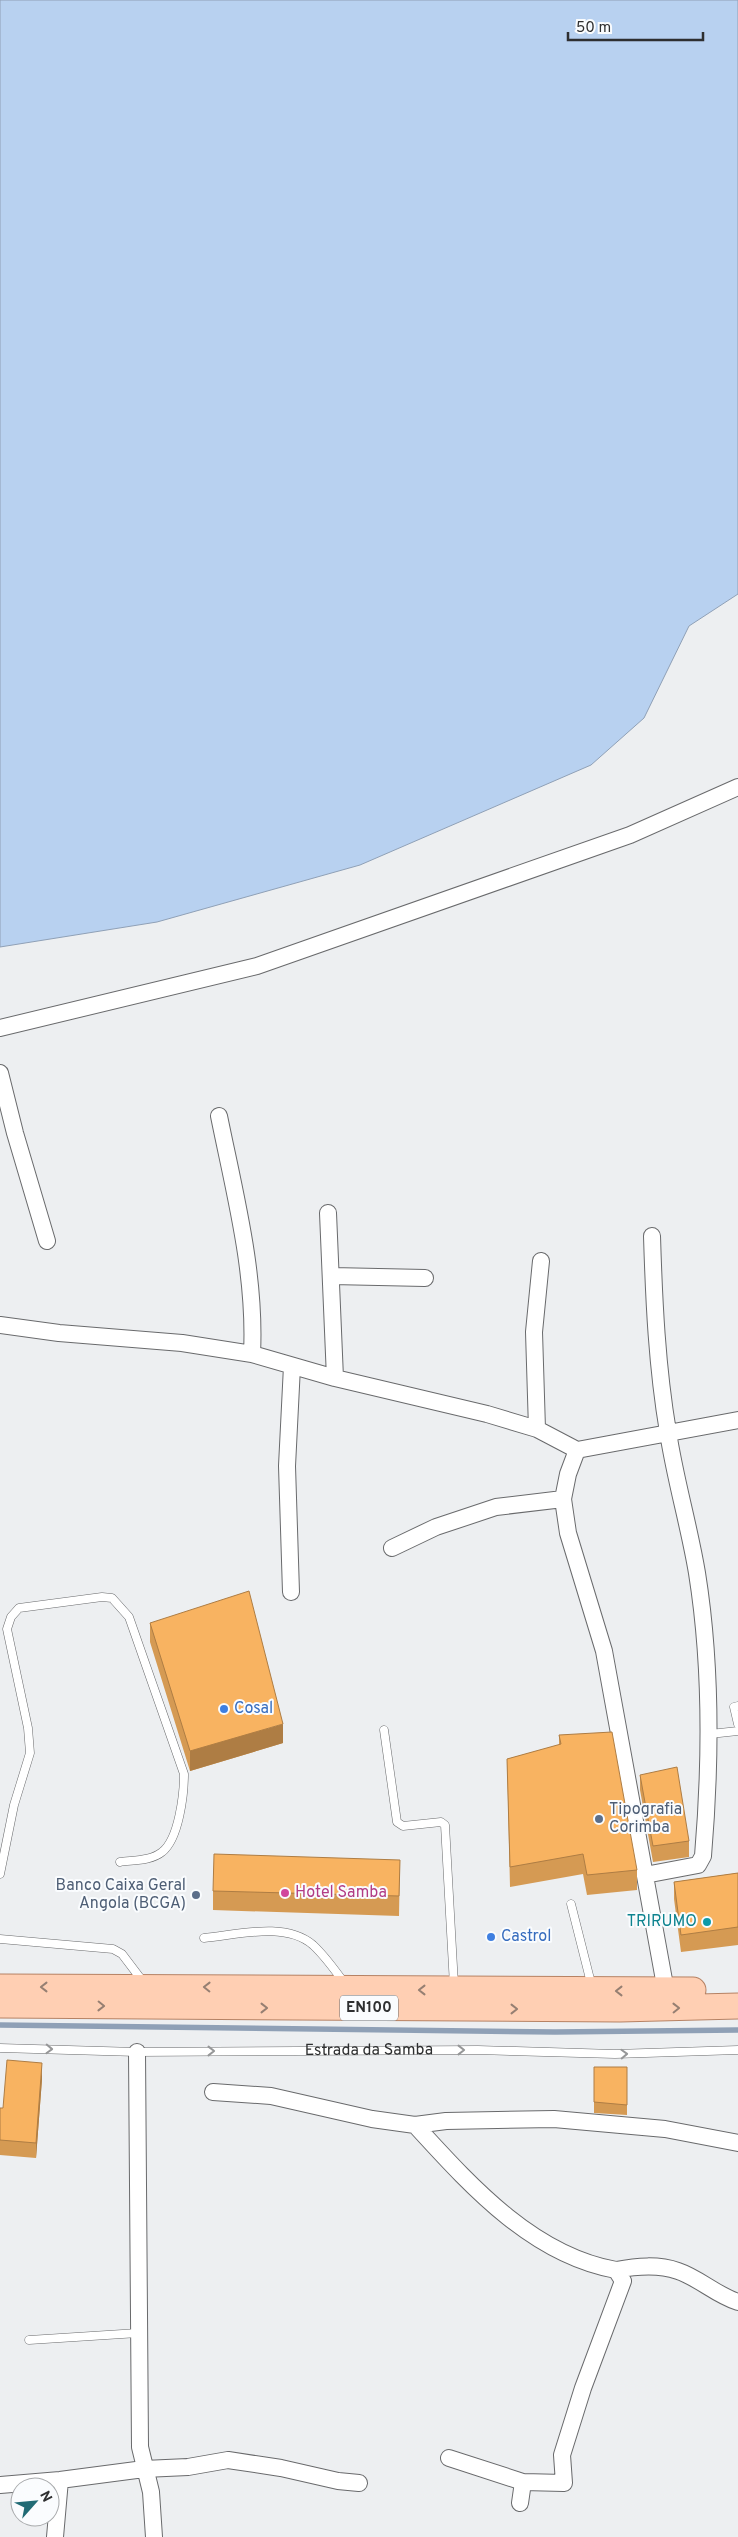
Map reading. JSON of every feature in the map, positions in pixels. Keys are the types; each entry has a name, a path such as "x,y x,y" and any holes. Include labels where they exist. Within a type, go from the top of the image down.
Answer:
{"main road":[{"name":"EN100","path":"0,1987 593,1991 738,1990"},
{"name":"EN100","path":"0,2005 600,2009 738,2006"}],"street":[{"path":"0,1028 257,966 630,835 738,787"},
{"path":"0,1073 14,1133 47,1241"},
{"path":"219,1116 244,1236 253,1326 252,1354"},
{"path":"328,1214 335,1378"},
{"path":"645,1875 690,1868 698,1865 703,1856 710,1734 697,1574 668,1433 656,1346 652,1236"},
{"path":"537,1429 534,1332 541,1261"},
{"path":"332,1276 426,1278"},
{"path":"0,1325 59,1333 182,1343 252,1354 335,1378 487,1414 537,1429 577,1450 738,1420"},
{"path":"291,1592 287,1466 292,1366"},
{"path":"577,1450 568,1474 563,1499 568,1533 604,1651 666,1991"},
{"path":"392,1548 436,1527 496,1507 563,1499"},
{"path":"137,2052 140,2447 144,2469 152,2492 154,2537"},
{"path":"213,2092 271,2096 372,2119 415,2125 446,2120 554,2119 664,2129 738,2143"},
{"path":"415,2125 488,2201 528,2232 574,2258 616,2270 639,2266 660,2267 679,2271 715,2292 738,2302"},
{"path":"449,2458 522,2482 564,2483 562,2455 583,2388 622,2287 623,2281 616,2270"},
{"path":"60,2480 144,2469 188,2467 228,2460 305,2472 338,2482 359,2483"},
{"path":"520,2503 522,2482"}],"lane":[{"path":"0,1874 14,1805 30,1753 28,1728 7,1629 11,1617 19,1608 102,1597 112,1598 129,1617 184,1774 184,1792 172,1840 162,1852 152,1858 120,1862"},
{"path":"738,1706 734,1707 738,1724"},
{"path":"384,1730 397,1822 403,1826 441,1822 445,1825 454,1990"},
{"path":"710,1734 738,1731"},
{"path":"571,1904 593,1991"},
{"path":"204,1938 268,1932 292,1933 312,1944 349,1989"},
{"path":"0,1939 113,1949 122,1954 133,1966 146,1987"},
{"name":"Estrada da Samba","path":"0,2048 137,2052 478,2050 615,2054 738,2050"},
{"path":"29,2340 138,2333"}],"water":[{"path":"0,0 738,0 738,594 689,626 644,718 591,765 360,865 157,922 0,947"}],"building":[{"path":"249,1591 283,1724 190,1751 150,1623"},
{"path":"612,1732 637,1870 587,1875 583,1854 510,1867 507,1759 561,1744 559,1735"},
{"path":"677,1767 689,1841 653,1846 640,1775"},
{"path":"214,1854 400,1860 399,1896 213,1891"},
{"name":"TRIRUMO","path":"738,1873 738,1927 681,1935 674,1882"},
{"path":"7,2060 42,2063 36,2143 0,2140 0,2108 3,2108"},
{"path":"594,2067 627,2067 627,2105 594,2102"}],"waterway":[{"path":"0,2025 555,2032 738,2030"}],"place":[{"name":"Cosal","path":"224,1709"},
{"name":"Tipografia Corimba","path":"599,1819"},
{"name":"Hotel Samba","path":"285,1893"},
{"name":"Banco Caixa Geral Angola (BCGA)","path":"196,1895"},
{"name":"TRIRUMO","path":"707,1922"},
{"name":"Castrol","path":"491,1937"}]}
